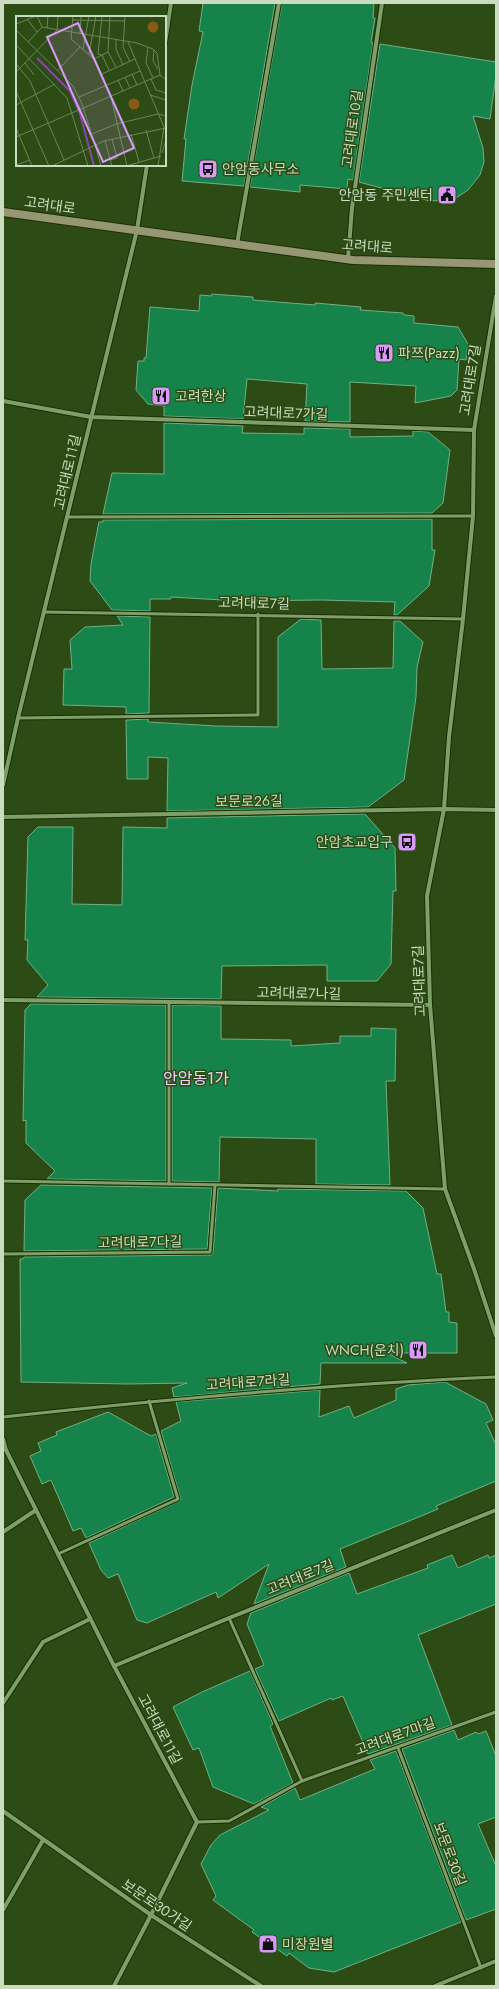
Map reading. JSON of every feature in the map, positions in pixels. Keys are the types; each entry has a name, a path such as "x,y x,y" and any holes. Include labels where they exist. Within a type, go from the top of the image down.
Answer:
{"main road":[{"name":"고려대로","path":"3,212 348,259 496,264"}],"street":[{"path":"166,36 171,3"},
{"path":"237,244 278,3"},
{"name":"고려대로10길","path":"348,259 352,208 382,3"},
{"name":"고려대로11길","path":"3,785 137,230 147,166"},
{"name":"고려대로7길","path":"496,296 474,430 472,516 463,619 449,737 444,808 427,896 430,1006 445,1189 496,1336"},
{"name":"고려대로7가길","path":"3,401 91,418 474,430"},
{"name":"보문로26길","path":"3,817 444,808 496,810"},
{"name":"고려대로7나길","path":"3,1000 430,1006"},
{"name":"고려대로11길","path":"3,1439 6,1450 90,1619 196,1822"},
{"path":"3,1532 36,1510"},
{"name":"고려대로7길","path":"114,1666 496,1510"},
{"path":"3,1703 43,1642 90,1619"},
{"name":"보문로30가길","path":"3,1811 152,1915 261,1986"},
{"path":"114,1986 152,1915 196,1822"},
{"path":"3,1910 43,1840"},
{"path":"435,1986 496,1961"}],"lane":[{"path":"68,517 472,516"},
{"name":"고려대로7길","path":"44,612 258,614 463,619"},
{"path":"18,718 258,715 258,614"},
{"path":"169,1002 169,1184"},
{"path":"3,1181 445,1189"},
{"name":"고려대로7다길","path":"3,1254 210,1252 215,1184"},
{"name":"고려대로7라길","path":"3,1418 149,1401 496,1377"},
{"path":"58,1554 178,1499 149,1401"},
{"path":"229,1618 302,1781"},
{"name":"고려대로7마길","path":"196,1822 229,1821 302,1781 496,1713"},
{"name":"보문로30길","path":"398,1748 481,1968"}],"building":[{"path":"203,3 275,3 244,186 182,181 186,139 184,139 192,85 203,32 199,31"},
{"path":"282,3 374,3 373,18 375,18 371,42 373,43 353,180 348,179 347,189 300,185 300,192 250,187"},
{"path":"380,44 496,62 496,75 490,119 473,116 483,148 484,162 480,175 468,190 453,200 430,201 359,182"},
{"path":"212,294 253,297 253,300 361,307 360,310 403,313 404,315 414,316 414,323 458,327 468,344 466,360 459,359 457,390 451,396 415,403 416,386 350,382 350,422 305,421 307,384 247,379 243,419 164,416 164,406 148,404 136,390 138,361 144,361 144,358 146,358 150,307 199,311 200,295 211,296"},
{"path":"164,423 243,426 242,433 304,434 304,428 350,429 350,437 413,436 413,431 428,432 450,450 443,503 432,513 103,514 112,473 164,474"},
{"path":"432,519 432,550 435,550 429,586 397,615 394,615 395,602 321,600 239,601 171,597 171,599 150,599 150,611 112,610 90,581 91,564 99,522 103,522 103,520"},
{"path":"117,616 150,617 149,713 126,714 126,707 63,705 64,669 72,669 70,640 85,627 123,625"},
{"path":"301,619 321,620 322,669 393,668 394,621 400,621 423,642 417,667 416,697 404,780 368,807 167,811 168,758 148,757 148,779 127,779 126,720 148,719 148,722 216,726 278,727 278,637"},
{"path":"365,814 395,848 396,891 393,891 391,964 377,981 327,981 327,965 222,966 221,999 37,997 48,985 27,960 28,940 25,940 28,837 38,827 73,827 72,904 122,905 123,827 167,828 167,818"},
{"path":"31,1004 166,1005 166,1181 47,1179 55,1171 26,1143 26,1120 23,1121 25,1010"},
{"path":"172,1005 221,1006 221,1039 291,1040 291,1046 340,1043 340,1036 371,1036 371,1028 396,1029 395,1081 386,1081 390,1185 316,1184 316,1139 220,1137 219,1182 172,1181"},
{"path":"41,1185 212,1188 207,1249 24,1251 25,1200"},
{"path":"218,1188 278,1191 278,1189 406,1191 423,1208 437,1274 441,1274 446,1312 449,1312 449,1322 457,1323 457,1353 387,1353 407,1363 321,1363 320,1384 174,1397 172,1388 187,1383 128,1384 21,1382 20,1259 23,1259 24,1257 211,1255 213,1252"},
{"path":"445,1382 486,1404 493,1420 486,1423 496,1445 496,1481 436,1506 438,1509 340,1549 346,1567 254,1604 269,1564 218,1598 216,1592 147,1623 137,1620 118,1574 108,1578 101,1570 89,1543 181,1500 161,1431 181,1421 176,1402 320,1390 319,1417 349,1406 354,1418 396,1400 396,1389 408,1385"},
{"path":"108,1412 151,1436 156,1434 174,1497 86,1538 81,1528 73,1531 51,1480 42,1484 30,1456 41,1451 38,1443 57,1435 56,1432"},
{"path":"452,1555 458,1568 488,1555 489,1558 496,1555 496,1604 418,1635 452,1725 368,1754 343,1696 332,1700 331,1698 279,1721 255,1669 264,1665 247,1624 251,1613 349,1573 357,1594 428,1568 427,1565"},
{"path":"250,1671 273,1724 270,1726 293,1783 254,1804 213,1787 199,1748 193,1750 173,1707 202,1692"},
{"path":"454,1730 458,1740 476,1732 478,1734 486,1731 496,1756 496,1817 478,1824 496,1866 496,1909 466,1920 402,1749"},
{"path":"396,1751 461,1922 334,1972 309,1968 289,1953 287,1956 252,1932 254,1930 213,1900 216,1896 201,1864 211,1845 220,1835 269,1810 261,1807 295,1788 300,1800 375,1769 370,1760"}],"place":[{"name":"안암동사무소","path":"208,169"},
{"name":"안암동 주민센터","path":"447,195"},
{"name":"파쯔(Pazz)","path":"384,353"},
{"name":"고려한상","path":"161,396"},
{"name":"안암초교입구","path":"407,842"},
{"name":"WNCH(운치)","path":"418,1350"},
{"name":"미장원별","path":"268,1944"}],"district":[{"name":"안암동1가","path":"196,1078"}]}
